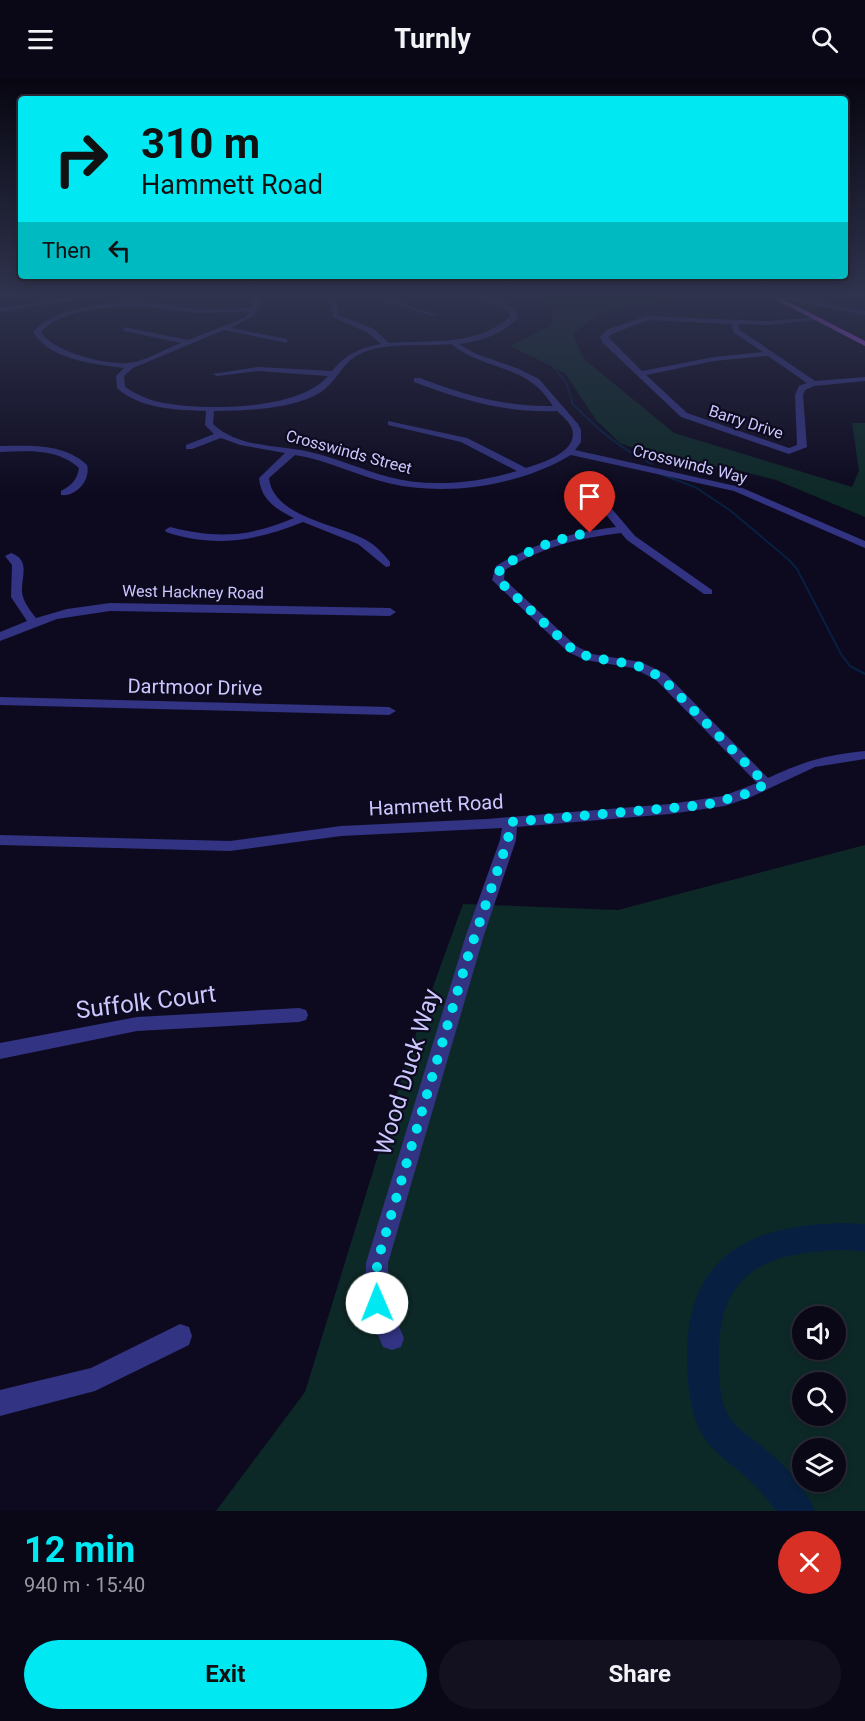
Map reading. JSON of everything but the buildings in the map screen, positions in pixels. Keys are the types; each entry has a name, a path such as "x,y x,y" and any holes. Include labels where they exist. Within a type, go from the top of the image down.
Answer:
{"street":[{"path":"109,363 130,366"},
{"path":"137,363 122,373 119,380 121,388 130,395 162,405 210,408 260,406 289,401 319,389 342,363"},
{"path":"489,363 534,380 560,408 578,432 576,444 571,452"},
{"name":"Barry Drive","path":"628,363 677,410 695,421 786,451 795,451 802,447 799,392 802,388 813,384"},
{"path":"640,374 695,363"},
{"path":"783,363 813,384 865,379"},
{"path":"217,374 258,369 334,374"},
{"path":"417,380 489,406 521,409 560,408"},
{"path":"210,408 209,425 221,435"},
{"path":"391,423 464,440 524,471"},
{"path":"189,447 196,442 221,435"},
{"name":"Crosswinds Street","path":"221,435 322,458 383,479 417,485 470,484 550,463 571,452"},
{"path":"0,449 43,449 78,460 84,467 83,475 77,487 65,493"},
{"path":"294,452 269,471 263,485 266,494 274,502 304,518 363,543 386,564"},
{"name":"Crosswinds Way","path":"571,452 737,489 865,545"},
{"path":"608,511 622,530 708,592"},
{"path":"170,530 200,538 236,538 272,531 304,518"},
{"path":"622,530 574,535 542,546 518,556 500,568 498,580 572,649 589,657 636,665 661,677 766,784"},
{"path":"11,556 17,560 19,566 15,588 17,599 33,621"},
{"name":"West Hackney Road","path":"0,637 33,621 83,610 120,607 390,612"},
{"name":"Dartmoor Drive","path":"0,701 389,711"},
{"name":"Hammett Road","path":"0,840 230,846 341,831 510,822 705,805 746,794 819,762 865,755"},
{"name":"Wood Duck Way","path":"392,1338 377,1303 377,1263 468,956 508,840 510,822"},
{"name":"Suffolk Court","path":"0,1051 137,1024 299,1015"},
{"path":"0,1403 70,1387 94,1378 180,1336"}],"green space":[{"path":"544,363 589,363 674,433 852,487 859,471 852,423 865,423 865,517 776,480 729,468 669,461 620,443 596,420 565,373"},
{"path":"865,845 865,1511 216,1511 305,1392 412,1045 463,904 618,910"}],"waterway":[{"path":"550,363 566,382 572,401"},
{"path":"572,401 600,430 652,464"},
{"path":"660,474 695,487 731,511 789,560 797,569 841,654 850,666 865,674"},
{"path":"797,1511 776,1482 725,1437 712,1419 706,1397 703,1367 703,1337 707,1312 716,1289 730,1271 747,1257 769,1246 824,1237 865,1238"}],"route":[{"path":"377,1303 377,1263 468,956 508,840 510,822 705,805 746,794 766,784 661,677 636,665 589,657 572,649 498,580 500,568 518,556 574,535 590,533"}]}
